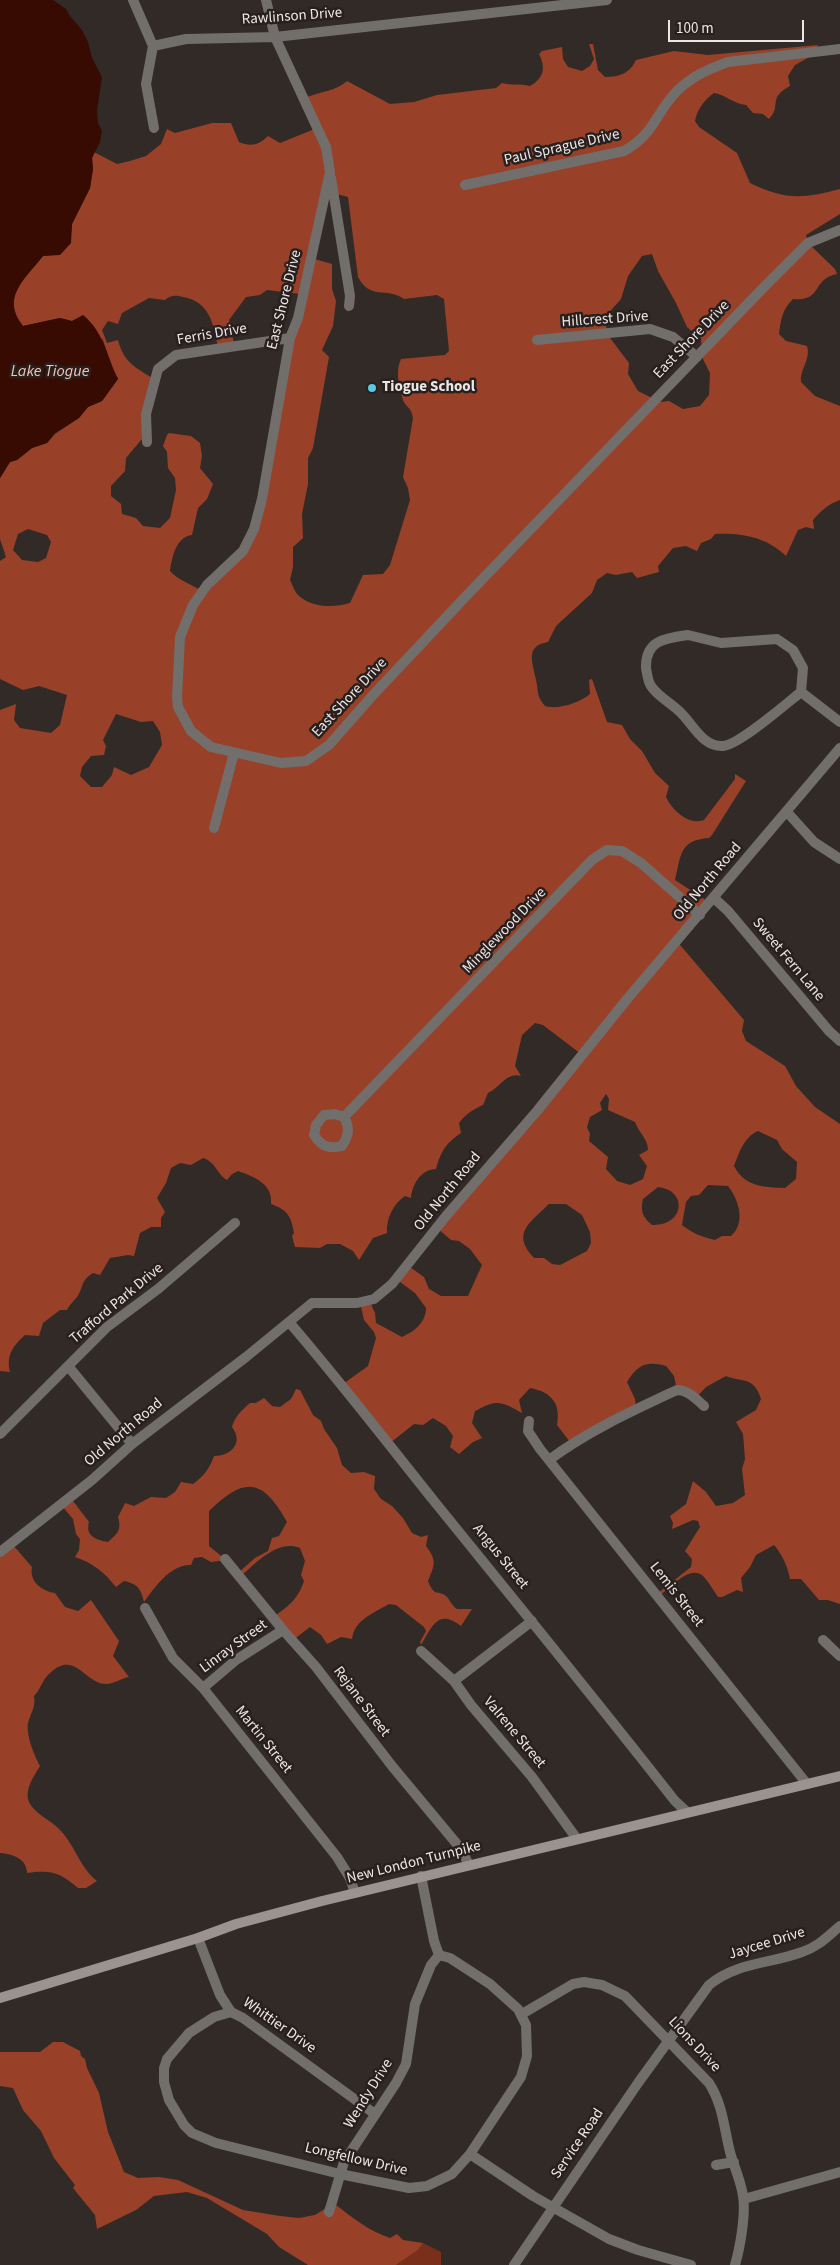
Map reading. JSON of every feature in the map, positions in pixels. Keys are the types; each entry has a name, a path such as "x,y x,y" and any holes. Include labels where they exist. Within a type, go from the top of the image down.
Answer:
{"main road":[{"name":"New London Turnpike","path":"0,1998 198,1938 236,1924 421,1876 840,1776"}],"street":[{"path":"133,0 153,46 146,84 154,128"},
{"name":"East Shore Drive","path":"266,0 275,37 326,147 330,172 298,318 290,338 262,499 254,529 243,551 207,585 193,605 180,637 178,707 191,731 211,747 281,763 306,761 329,745 373,695 483,578 808,243 840,230"},
{"name":"Rawlinson Drive","path":"153,46 186,40 275,37 607,0"},
{"name":"Paul Sprague Drive","path":"465,185 624,150 636,144 650,130 676,92 700,73 714,67 728,62 840,49"},
{"path":"330,172 350,306"},
{"name":"Hillcrest Drive","path":"537,340 650,330 673,337 697,357"},
{"name":"Ferris Drive","path":"147,442 146,414 158,368 170,359 176,355 290,338"},
{"path":"688,635 721,643 777,639 793,650 803,668 802,692 738,740 723,746 710,743 696,733 683,715 650,686 646,657 653,645 666,638 688,635"},
{"path":"802,692 840,722"},
{"name":"Old North Road","path":"0,1552 92,1480 132,1444 312,1303 357,1303 374,1299 392,1284 446,1216 537,1112 628,998 840,748"},
{"path":"214,828 234,753"},
{"path":"787,812 814,842 840,859"},
{"name":"Minglewood Drive","path":"344,1117 592,860 607,850 622,851 641,863 700,915"},
{"name":"Sweet Fern Lane","path":"714,898 728,911 829,1031 840,1041"},
{"name":"Trafford Park Drive","path":"0,1434 107,1327 158,1289 235,1222"},
{"name":"Angus Street","path":"289,1322 333,1373 676,1801 687,1812"},
{"path":"68,1366 132,1444"},
{"path":"549,1460 572,1442 596,1428 677,1390 683,1390 690,1394 704,1406"},
{"name":"Lemis Street","path":"529,1421 528,1431 549,1460 808,1784"},
{"name":"Rejane Street","path":"225,1559 282,1630 316,1668 392,1766 461,1849 469,1865"},
{"name":"Martin Street","path":"145,1608 173,1658 203,1688 337,1857 350,1878 355,1893"},
{"path":"454,1681 532,1621"},
{"name":"Linray Street","path":"203,1688 236,1660 282,1630"},
{"path":"823,1640 840,1656"},
{"name":"Valrene Street","path":"421,1651 454,1681 471,1705 532,1777 577,1839"},
{"path":"421,1876 434,1941 439,1955 450,1958 490,1984 522,2014"},
{"name":"Jaycee Drive","path":"669,2041 701,1993 718,1977 738,1968 803,1952 822,1942 840,1926"},
{"name":"Whittier Drive","path":"198,1938 220,1995 231,2012 243,2018 374,2114"},
{"name":"Wendy Drive","path":"329,2212 348,2154 396,2083 406,2064 414,2004 431,1965 439,1955"},
{"name":"Lions Drive","path":"522,2014 573,1984 593,1983 625,1996 709,2083 717,2095 744,2199 735,2265"},
{"name":"Longfellow Drive","path":"231,2012 214,2017 190,2033 167,2059 164,2068 164,2082 169,2100 184,2126 202,2139 340,2174 409,2188 427,2186 452,2174 470,2154 521,2077 527,2056 526,2025 522,2014"},
{"name":"Service Road","path":"514,2265 669,2041"},
{"path":"470,2154 553,2208 625,2246 691,2265"},
{"path":"716,2165 734,2162"},
{"path":"744,2199 840,2172"}],"shaded area":[{"path":"589,44 593,44 598,70 605,77 610,77 628,71 636,60 674,51 708,55 818,45 813,55 795,65 788,76 790,86 779,94 775,110 769,119 763,114 753,113 746,105 714,93 702,105 695,121 699,127 737,153 750,183 762,189 784,195 804,196 840,189 840,214 806,235 808,243 835,269 837,274 823,280 809,297 793,299 786,307 780,324 779,334 786,341 807,346 808,356 802,372 801,382 815,396 840,406 840,500 825,508 813,520 814,529 806,527 798,530 786,556 762,540 735,534 715,534 711,539 701,543 697,551 686,546 673,548 658,566 659,572 637,578 632,572 616,575 607,573 597,580 592,593 556,626 548,642 536,647 533,651 532,662 538,694 545,706 562,706 575,703 586,697 590,694 589,680 592,679 607,722 622,725 630,739 642,751 655,773 669,786 666,797 672,807 687,819 693,821 704,820 735,779 735,774 746,781 712,835 709,838 692,842 680,857 675,880 707,901 675,939 744,1020 742,1031 746,1041 785,1066 796,1086 815,1107 840,1124 840,1604 828,1600 819,1600 801,1579 790,1579 780,1552 774,1545 756,1555 750,1567 741,1578 743,1592 737,1590 718,1597 703,1576 698,1573 692,1573 680,1578 659,1596 658,1593 691,1567 692,1559 685,1551 700,1527 698,1521 693,1520 672,1529 673,1523 670,1516 686,1504 693,1481 706,1492 716,1506 733,1503 745,1495 742,1469 745,1459 743,1434 736,1422 756,1410 761,1399 755,1387 747,1381 726,1376 706,1387 692,1402 677,1390 674,1376 666,1366 644,1365 635,1371 627,1382 635,1399 636,1408 570,1442 557,1425 558,1411 553,1400 544,1393 530,1388 519,1400 522,1413 499,1403 494,1403 475,1411 472,1423 482,1438 473,1442 459,1454 450,1447 453,1436 446,1426 433,1418 423,1425 414,1424 390,1443 343,1384 368,1366 376,1338 374,1332 364,1320 360,1302 370,1302 375,1313 376,1323 402,1337 422,1322 426,1308 415,1293 396,1279 407,1265 424,1277 429,1289 441,1296 468,1296 482,1265 470,1249 459,1241 451,1240 437,1228 581,1054 543,1025 535,1023 522,1035 515,1066 521,1076 516,1075 507,1078 488,1093 483,1105 470,1112 459,1123 461,1133 451,1140 445,1148 436,1169 426,1172 418,1179 413,1188 411,1198 405,1196 397,1203 389,1217 387,1233 373,1238 359,1260 353,1251 340,1244 327,1244 320,1248 295,1247 290,1217 285,1211 271,1204 271,1197 266,1186 251,1176 238,1171 227,1180 211,1162 203,1158 191,1165 180,1163 171,1168 166,1183 157,1198 165,1212 161,1218 161,1227 151,1227 140,1233 134,1256 110,1258 100,1275 93,1273 89,1276 67,1310 60,1310 43,1323 39,1336 25,1335 17,1343 10,1356 10,1372 0,1371 0,710 16,704 14,720 20,728 51,733 60,725 67,695 39,686 23,690 0,679 0,561 6,557 0,539 0,478 10,462 17,460 32,448 47,443 55,434 79,418 88,407 102,401 118,379 111,365 103,340 79,319 72,321 60,318 23,326 17,316 14,297 23,281 43,256 60,254 70,243 72,224 90,188 94,152 117,164 130,161 146,156 161,144 167,129 175,133 212,123 231,123 239,142 243,144 255,144 268,136 280,143 317,128 305,98 333,89 347,81 390,104 414,102 437,95 496,88 502,83 530,86 541,76 543,64 539,54 542,51 562,47 563,59 568,67 582,71 590,66 594,59","holes":["326,191 348,197 358,277 368,289 391,293 404,299 437,295 444,299 449,351 445,355 401,359 399,364 399,385 403,400 411,411 413,418 403,477 408,488 410,500 390,565 383,574 363,575 350,603 337,606 322,606 302,599 297,594 290,580 293,567 293,547 303,538 302,514 308,484 308,458 313,448 329,357 322,350 333,326 336,301 332,289 332,264 311,258","652,254 658,271 687,327 701,339 703,359 710,373 709,395 700,406 683,409 669,401 660,402 638,391 628,374 629,363 607,334 605,317 621,299 628,276 642,256","267,290 300,294 255,528 235,558 202,591 170,571 176,549 182,540 192,535 198,508 207,499 213,484 200,468 202,456 200,443 191,436 169,433 167,435 163,446 167,452 168,468 175,478 176,490 170,518 160,528 143,526 136,518 122,514 121,504 111,496 111,486 125,471 126,458 147,433 154,379 131,364 123,354 118,340 107,343 102,330 108,321 118,324 122,313 149,298 165,300 171,296 178,296 192,300 205,309 212,322 218,347 234,343 229,320 246,297 260,295","28,529 47,535 51,542 46,558 38,562 22,560 13,550 18,534","116,714 141,722 153,721 160,732 162,745 149,767 131,775 114,767 112,775 102,787 91,787 80,776 82,767 91,756 104,755 106,746 103,740","606,1094 609,1099 608,1110 635,1122 648,1146 648,1150 639,1155 647,1166 643,1179 630,1185 617,1181 606,1169 608,1157 589,1141 590,1134 587,1127 590,1117 602,1110 600,1103","758,1131 777,1140 782,1149 797,1162 796,1179 785,1188 762,1186 749,1182 738,1173 734,1166 749,1137","708,1185 728,1186 738,1205 740,1218 736,1231 731,1236 722,1236 715,1240 690,1230 682,1225 686,1202 691,1196 699,1195","658,1187 674,1194 679,1208 671,1220 663,1224 652,1225 646,1220 642,1207 643,1199","549,1204 566,1204 582,1215 590,1232 591,1243 587,1251 560,1265 552,1264 544,1258 534,1258 527,1249 523,1235 530,1222"]},
{"path":"296,1389 300,1390 313,1415 321,1421 337,1448 342,1465 351,1473 364,1472 375,1476 374,1489 381,1499 392,1506 403,1518 412,1533 421,1537 428,1535 426,1546 432,1555 434,1563 428,1581 430,1586 434,1591 446,1596 457,1609 472,1609 461,1626 453,1621 441,1619 432,1626 421,1645 420,1642 426,1631 424,1627 396,1605 389,1604 361,1622 354,1632 352,1639 341,1637 327,1644 321,1635 310,1627 293,1640 273,1617 292,1602 302,1587 304,1581 301,1575 305,1561 300,1548 292,1546 276,1549 268,1553 241,1576 238,1573 255,1558 268,1551 272,1538 279,1536 287,1522 269,1497 261,1490 252,1487 232,1492 209,1511 209,1546 226,1560 211,1562 202,1557 194,1558 191,1565 177,1568 170,1572 144,1602 140,1590 133,1584 124,1581 116,1587 98,1569 75,1557 79,1550 80,1539 76,1534 73,1519 61,1505 70,1497 89,1522 90,1534 99,1540 108,1542 118,1531 118,1517 125,1503 134,1506 151,1497 166,1498 175,1492 181,1482 193,1484 206,1472 214,1456 226,1454 234,1448 237,1438 232,1427 233,1423 244,1408 250,1403 256,1403 264,1398 272,1406 280,1407 291,1399"},
{"path":"12,1544 32,1567 34,1581 41,1588 55,1593 65,1607 78,1611 91,1600 119,1641 113,1656 129,1677 107,1684 99,1683 73,1666 58,1667 47,1676 34,1696 34,1706 28,1723 29,1739 40,1766 29,1788 29,1802 35,1810 64,1834 86,1869 97,1881 86,1888 78,1888 65,1878 54,1873 27,1873 25,1864 18,1858 0,1853 0,1552"},
{"path":"53,2042 63,2042 80,2051 81,2056 85,2059 87,2068 99,2093 108,2132 124,2172 138,2178 159,2177 178,2180 243,2210 280,2216 299,2218 315,2215 331,2205 336,2205 375,2232 390,2238 397,2234 403,2240 423,2243 418,2250 396,2265 308,2265 279,2247 267,2234 207,2198 187,2192 154,2196 136,2210 97,2229 95,2215 73,2188 75,2185 54,2158 41,2131 23,2110 13,2088 0,2086 0,2052 40,2052"},
{"path":"423,2243 441,2252 441,2265 396,2265 418,2250"}],"water":[{"name":"Lake Tiogue","path":"0,0 53,0 66,9 82,30 88,42 92,58 102,77 97,110 98,123 102,131 100,142 92,158 93,169 90,188 72,224 71,243 60,255 43,256 23,281 14,298 17,316 23,326 60,318 72,321 83,315 96,329 118,379 102,401 88,407 79,418 55,433 47,443 32,448 17,460 10,462 0,478"}],"place":[{"name":"Tiogue School","path":"372,388"}]}
